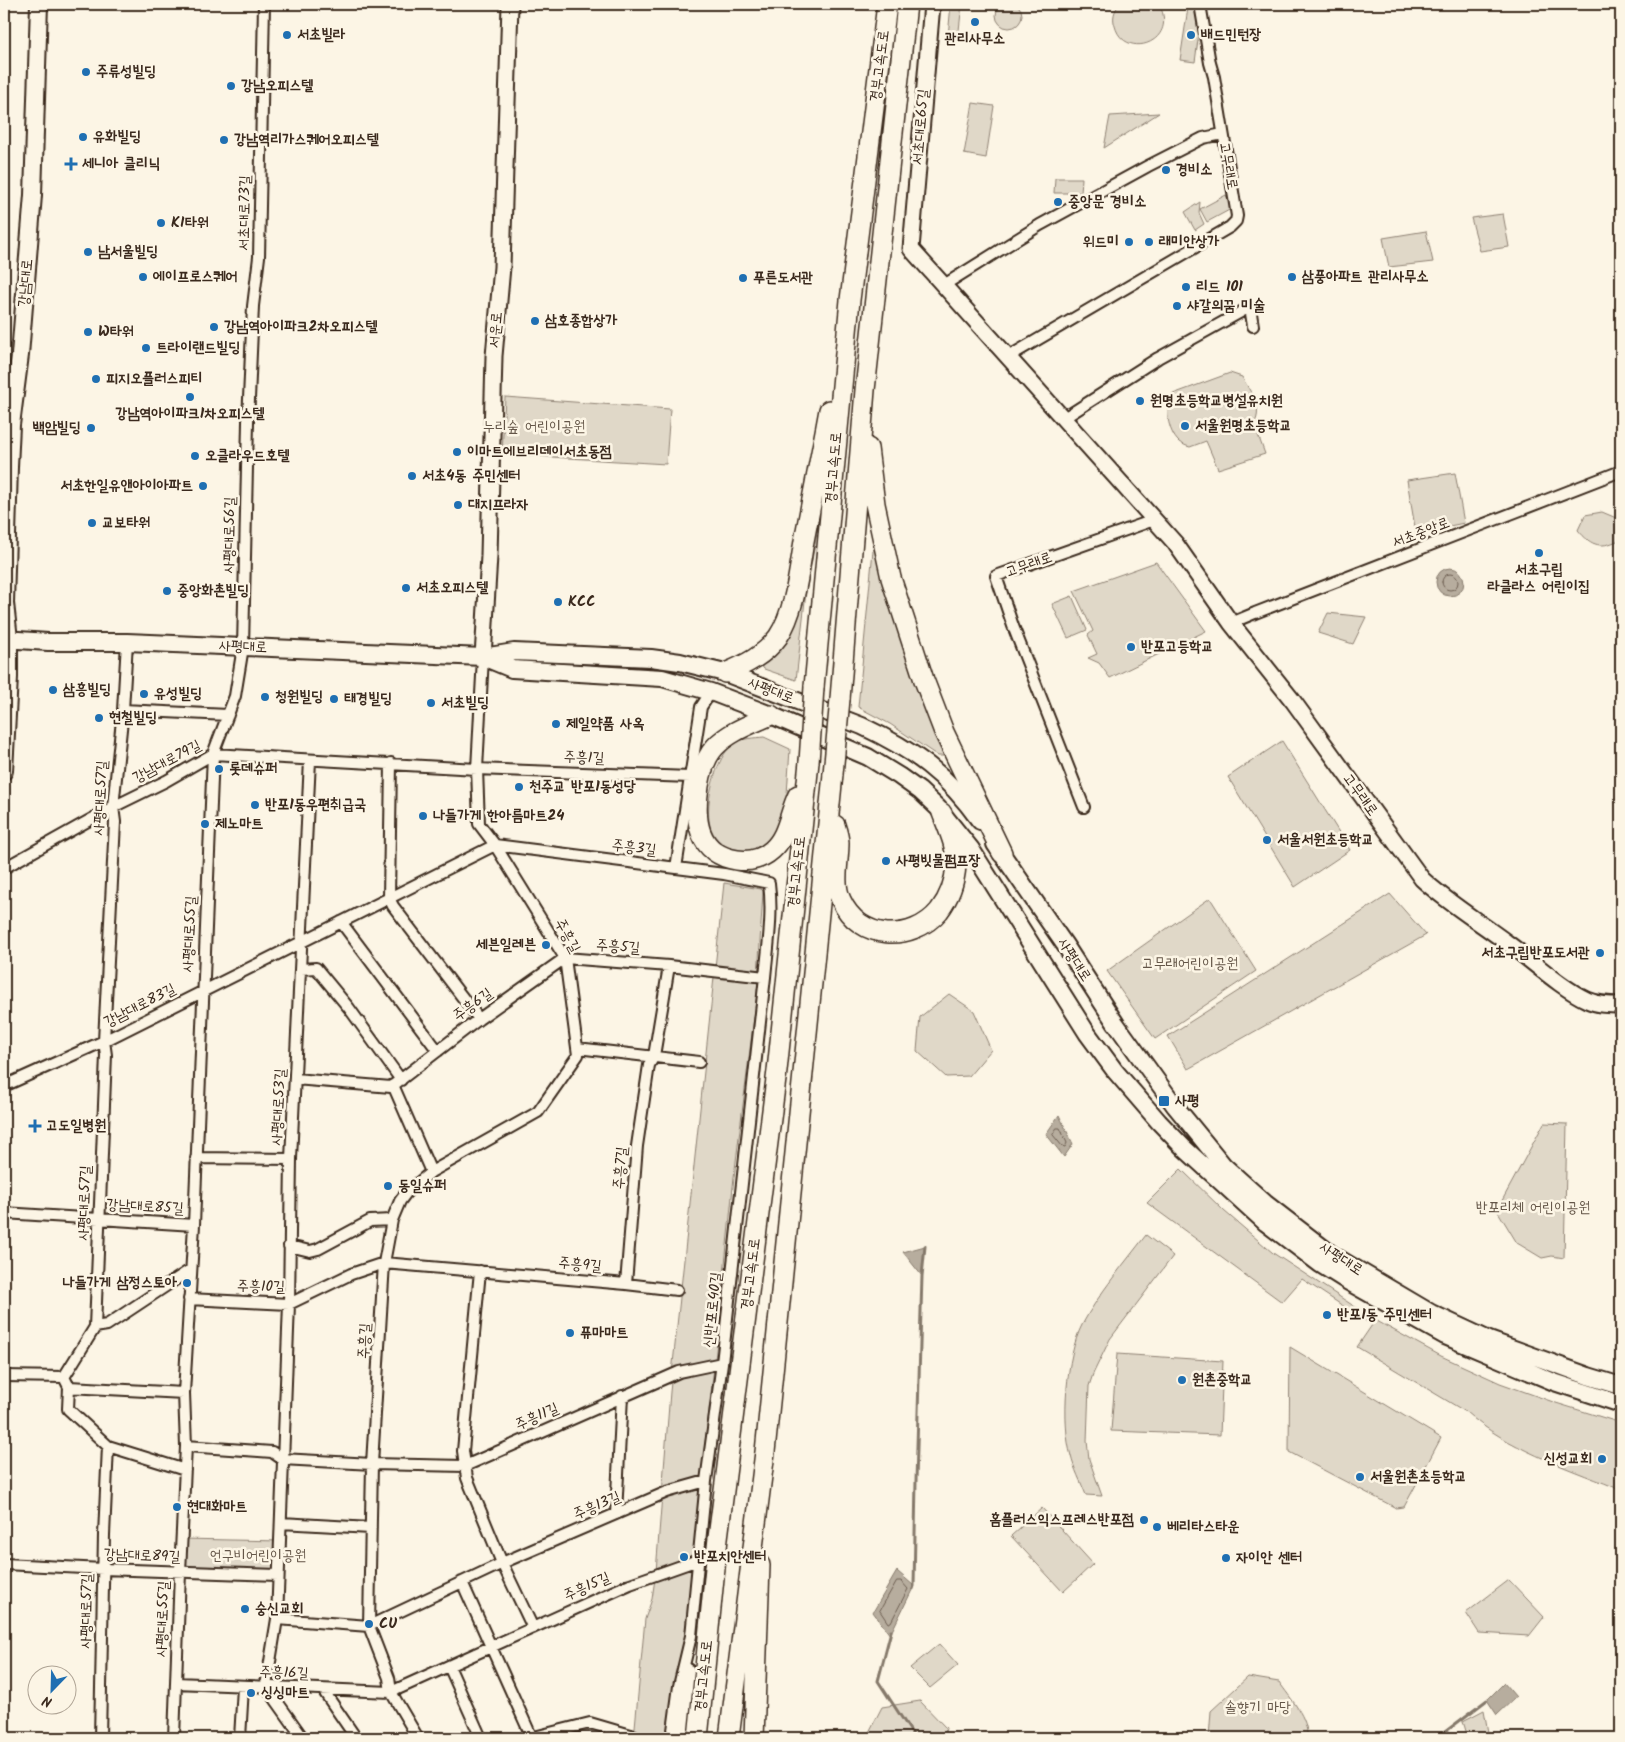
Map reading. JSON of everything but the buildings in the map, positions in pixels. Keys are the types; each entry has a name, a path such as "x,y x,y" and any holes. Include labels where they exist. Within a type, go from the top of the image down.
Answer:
{"highway":[{"name":"경부고속도로","path":"698,1738 718,1538 777,1071 808,770 850,300 887,4"},
{"name":"경부고속도로","path":"729,1738 764,1452 833,774 865,390 907,4"},
{"path":"725,673 746,664 765,650 778,636 787,619 796,583 850,300"},
{"path":"865,390 870,468 875,504 891,578 924,680 944,732 1002,853"},
{"path":"771,715 732,733 714,748 708,758 701,778 696,816 704,839 715,852 732,859 751,861 762,857 773,849 782,838 808,770"},
{"path":"830,804 839,841 837,874 840,899 846,909 860,924 875,932 888,934 904,932 928,921 940,910 950,892 956,862 954,848 942,813"},
{"path":"754,1738 764,1452"}],"main road":[{"name":"강남대로","path":"4,771 9,677 5,603 9,458 11,425 20,355 33,195 39,4"},
{"name":"사평대로","path":"6,639 48,642 127,642 483,657 514,652 651,658 689,663 725,673 862,726 907,749 957,790 1065,945 1119,1028 1175,1106 1224,1166 1265,1203 1331,1254 1431,1313 1488,1340 1621,1386"},
{"name":"사평대로","path":"483,657 512,669 662,678 711,692 771,715 883,765 920,792 942,813 971,849 1088,1033 1158,1122 1266,1223 1347,1282 1445,1336 1527,1371 1585,1392 1621,1401"}],"street":[{"name":"서초대로73길","path":"248,422 253,306 259,257 264,4"},
{"name":"서운로","path":"483,657 489,556 494,356 502,267 510,4"},
{"name":"서초대로65길","path":"911,249 932,4"},
{"path":"1200,4 1223,134"},
{"name":"고무래로","path":"944,285 1040,225 1148,166 1203,138 1223,134 1237,216 1236,221 1230,227 1008,357"},
{"name":"고무래로","path":"911,249 1175,543 1231,623 1293,701 1422,879 1443,897 1573,992 1588,1001 1621,1005"},
{"path":"1064,418 1158,358 1250,307 1253,326"},
{"name":"사평대로56길","path":"243,647 248,422"},
{"name":"서초중앙로","path":"1231,623 1621,471"},
{"name":"고무래로","path":"1084,807 1013,626 996,576 1154,520"},
{"name":"사평대로57길","path":"66,1382 94,1327 106,1054 104,1041 115,822 113,807 123,710 127,642"},
{"name":"사평대로55길","path":"174,1738 186,1446 184,1393 194,1225 213,754 234,696 243,647"},
{"name":"주흥길","path":"418,1738 391,1692 389,1678 368,1626 372,1464 384,1263 392,1220 406,1193 431,1172 538,1112 578,1055 565,958 479,824 477,769 483,657"},
{"path":"676,868 701,707 711,692"},
{"path":"123,710 228,715"},
{"name":"강남대로79길","path":"4,868 213,754 477,769"},
{"name":"사평대로53길","path":"266,1686 277,1619 282,1523 282,1459 289,1304 292,1159 310,760"},
{"path":"391,763 389,898 393,906 479,1018"},
{"name":"주흥1길","path":"477,769 690,777"},
{"name":"강남대로83길","path":"4,1086 104,1041 494,845"},
{"name":"주흥3길","path":"494,845 724,874 769,883"},
{"name":"신반포로40길","path":"672,1738 679,1686 691,1636 706,1481 722,1364 765,977 770,925 771,898 769,883"},
{"path":"341,922 438,1051"},
{"name":"주흥5길","path":"565,958 669,966 765,977"},
{"name":"주흥6길","path":"397,1082 479,1018 565,958"},
{"path":"654,1056 669,966"},
{"path":"301,969 316,968 345,1002 397,1082 431,1172"},
{"path":"577,1048 699,1062"},
{"name":"주흥7길","path":"626,1284 638,1146 649,1065 654,1056"},
{"path":"296,1079 391,1087 397,1082"},
{"path":"196,1158 292,1159"},
{"name":"강남대로85길","path":"4,1213 194,1225"},
{"path":"289,1246 310,1251 318,1249 370,1221 392,1220"},
{"name":"주흥9길","path":"384,1263 677,1290"},
{"name":"주흥10길","path":"189,1300 289,1304 352,1274 384,1263"},
{"path":"94,1327 107,1325 190,1270"},
{"path":"480,1271 463,1451 465,1466 467,1478 502,1563 533,1628"},
{"name":"주흥11길","path":"372,1464 465,1466 679,1372 722,1364"},
{"path":"4,1376 184,1393"},
{"path":"66,1382 68,1409 108,1446 185,1470"},
{"path":"616,1514 622,1396"},
{"name":"사평대로57길","path":"100,1738 103,1569 108,1446"},
{"path":"186,1446 272,1452 282,1459 372,1464"},
{"name":"주흥13길","path":"368,1626 502,1563 667,1492 706,1481"},
{"path":"282,1523 371,1528"},
{"name":"주흥15길","path":"391,1692 638,1581 698,1560"},
{"name":"강남대로89길","path":"4,1564 278,1576"},
{"path":"462,1582 532,1738"},
{"path":"277,1619 368,1626"},
{"path":"682,1738 691,1636"},
{"path":"449,1666 481,1738"},
{"name":"주흥16길","path":"176,1683 391,1692"},
{"path":"266,1686 302,1738"},
{"path":"240,1738 243,1687"},
{"path":"323,1690 356,1738"},
{"path":"536,1738 590,1723 641,1738"}],"green space":[{"path":"1009,2 1018,6 1022,15 1018,24 1009,28 1000,24 996,15 1000,6"},
{"path":"951,4 962,4 958,39 948,37"},
{"path":"1120,4 1159,4 1164,18 1162,29 1157,37 1148,43 1138,45 1129,43 1120,37 1115,26 1114,17 1115,11"},
{"name":"배드민턴장","path":"1188,8 1202,10 1195,62 1180,60"},
{"path":"973,103 994,106 986,158 964,154"},
{"path":"1159,113 1104,148 1110,116"},
{"path":"1055,178 1082,178 1081,193 1054,193"},
{"path":"1226,195 1233,208 1207,222 1200,209"},
{"path":"1200,202 1199,213 1204,224 1195,230 1185,212"},
{"path":"1503,214 1509,247 1480,251 1471,218"},
{"path":"1426,231 1433,262 1389,267 1383,238"},
{"path":"1230,373 1242,377 1255,400 1257,418 1254,424 1265,454 1218,469 1206,441 1190,447 1180,443 1175,438 1168,419 1168,405 1173,394"},
{"name":"누리숲 어린이공원","path":"505,397 670,409 666,464 502,454"},
{"path":"1455,473 1464,523 1416,533 1407,480"},
{"path":"823,484 818,528 806,592 796,680 764,669 760,664 768,659"},
{"path":"1602,512 1621,520 1621,539 1608,544 1598,545 1588,540 1578,530 1585,515"},
{"path":"876,519 940,736 943,756 938,756 890,724 858,707"},
{"path":"1156,562 1206,631 1110,678 1099,663 1088,658 1097,654 1088,635 1093,631 1074,591"},
{"path":"1072,596 1087,630 1068,638 1052,604"},
{"path":"1328,613 1366,617 1353,644 1318,633"},
{"path":"764,737 790,749 786,809 771,843 753,852 743,853 726,846 713,834 709,822 712,784 716,771 728,749 741,740"},
{"path":"1282,741 1350,850 1295,887 1228,777"},
{"path":"724,883 761,889 763,891 757,993 734,1177 701,1476 690,1610 668,1738 634,1738 645,1619 652,1599 656,1572 670,1392"},
{"path":"1390,894 1426,935 1188,1069 1168,1036"},
{"name":"고무래어린이공원","path":"1210,898 1256,971 1155,1039 1107,971"},
{"path":"949,994 974,1011 991,1050 969,1076 946,1077 917,1051 920,1017"},
{"name":"반포리체 어린이공원","path":"1544,1123 1567,1124 1564,1258 1552,1256 1542,1258 1517,1243 1497,1210"},
{"path":"1181,1169 1224,1211 1273,1253 1375,1320 1441,1356 1500,1383 1621,1423 1621,1492 1614,1487 1517,1446 1482,1425 1466,1412 1357,1347 1372,1325 1302,1279 1282,1302 1147,1203"},
{"path":"1146,1235 1173,1256 1110,1339 1093,1374 1089,1386 1087,1441 1089,1459 1102,1496 1086,1495 1072,1461 1066,1426 1067,1390 1072,1354 1082,1325 1089,1313"},
{"path":"1290,1347 1441,1438 1404,1507 1396,1508 1289,1452"},
{"path":"1117,1354 1223,1361 1220,1435 1111,1431"},
{"path":"1042,1508 1093,1564 1063,1592 1011,1536"},
{"name":"언구비어린이공원","path":"182,1539 280,1541 279,1573 180,1570"},
{"path":"1509,1580 1544,1617 1529,1636 1479,1633 1466,1613"},
{"path":"939,1644 958,1665 930,1688 910,1668"},
{"name":"솔향기 마당","path":"1248,1677 1279,1682 1302,1716 1307,1731 1307,1738 1209,1738 1211,1711"},
{"path":"920,1701 946,1728 944,1738 866,1738 882,1707"},
{"path":"1484,1710 1489,1738 1468,1738 1463,1721"}],"water":[{"path":"1450,568 1460,572 1464,582 1460,592 1450,596 1440,592 1436,582 1440,572"},
{"path":"1059,1115 1073,1144 1064,1157 1046,1134"},
{"path":"925,1246 922,1276 903,1252"},
{"path":"897,1571 914,1586 890,1635 873,1612"},
{"path":"1504,1683 1516,1697 1497,1715 1487,1700"}],"waterway":[{"path":"913,1589 922,1276 925,1246"},
{"path":"891,1631 878,1681 915,1738"},
{"path":"1437,1738 1487,1700"}],"place":[{"name":"관리사무소","path":"975,22"},
{"name":"서초빌라","path":"287,35"},
{"name":"배드민턴장","path":"1191,35"},
{"name":"주류성빌딩","path":"86,72"},
{"name":"강남오피스텔","path":"231,86"},
{"name":"유화빌딩","path":"83,137"},
{"name":"강남역리가스퀘어오피스텔","path":"224,140"},
{"name":"세니아 클리닉","path":"71,164"},
{"name":"경비소","path":"1166,170"},
{"name":"중앙문 경비소","path":"1058,202"},
{"name":"KI타워","path":"161,223"},
{"name":"위드미","path":"1129,242"},
{"name":"래미안상가","path":"1149,242"},
{"name":"남서울빌딩","path":"88,252"},
{"name":"에이프로스퀘어","path":"143,277"},
{"name":"삼풍아파트 관리사무소","path":"1292,277"},
{"name":"푸른도서관","path":"743,278"},
{"name":"리드 101","path":"1186,287"},
{"name":"샤갈의꿈 미술","path":"1177,306"},
{"name":"삼호종합상가","path":"535,321"},
{"name":"강남역아이파크2차오피스텔","path":"214,327"},
{"name":"W타워","path":"88,332"},
{"name":"트라이랜드빌딩","path":"146,348"},
{"name":"피지오플러스피티","path":"96,379"},
{"name":"강남역아이파크1차오피스텔","path":"190,397"},
{"name":"원명초등학교병설유치원","path":"1140,401"},
{"name":"서울원명초등학교","path":"1185,426"},
{"name":"백암빌딩","path":"91,428"},
{"name":"이마트에브리데이서초동점","path":"457,452"},
{"name":"오클라우드호텔","path":"195,456"},
{"name":"서초4동 주민센터","path":"412,476"},
{"name":"서초한일유앤아이아파트","path":"203,486"},
{"name":"대지프라자","path":"458,505"},
{"name":"교보타워","path":"92,523"},
{"name":"서초구립 라클라스 어린이집","path":"1539,553"},
{"name":"서초오피스텔","path":"406,588"},
{"name":"중앙화촌빌딩","path":"167,591"},
{"name":"KCC","path":"558,602"},
{"name":"반포고등학교","path":"1131,647"},
{"name":"삼흥빌딩","path":"53,690"},
{"name":"유성빌딩","path":"144,694"},
{"name":"청원빌딩","path":"265,697"},
{"name":"태경빌딩","path":"334,699"},
{"name":"서초빌딩","path":"431,703"},
{"name":"현철빌딩","path":"99,718"},
{"name":"제일약품 사옥","path":"556,724"},
{"name":"롯데슈퍼","path":"219,769"},
{"name":"천주교 반포1동성당","path":"519,787"},
{"name":"반포1동우편취급국","path":"255,805"},
{"name":"나들가게 한아름마트24","path":"423,816"},
{"name":"제노마트","path":"205,824"},
{"name":"서울서원초등학교","path":"1267,840"},
{"name":"사평빗물펌프장","path":"886,861"},
{"name":"세븐일레븐","path":"546,945"},
{"name":"서초구립반포도서관","path":"1600,953"},
{"name":"사평","path":"1164,1101"},
{"name":"고도일병원","path":"35,1126"},
{"name":"동일슈퍼","path":"388,1186"},
{"name":"나들가게 삼정스토아","path":"187,1283"},
{"name":"반포1동 주민센터","path":"1327,1315"},
{"name":"퓨마마트","path":"570,1333"},
{"name":"원촌중학교","path":"1182,1380"},
{"name":"신성교회","path":"1602,1459"},
{"name":"서울원촌초등학교","path":"1360,1477"},
{"name":"현대화마트","path":"177,1507"},
{"name":"홈플러스익스프레스반포점","path":"1144,1520"},
{"name":"베리타스타운","path":"1157,1527"},
{"name":"반포치안센터","path":"684,1557"},
{"name":"자이안 센터","path":"1226,1558"},
{"name":"숭신교회","path":"245,1609"},
{"name":"CU","path":"369,1624"},
{"name":"싱싱마트","path":"251,1693"}]}
